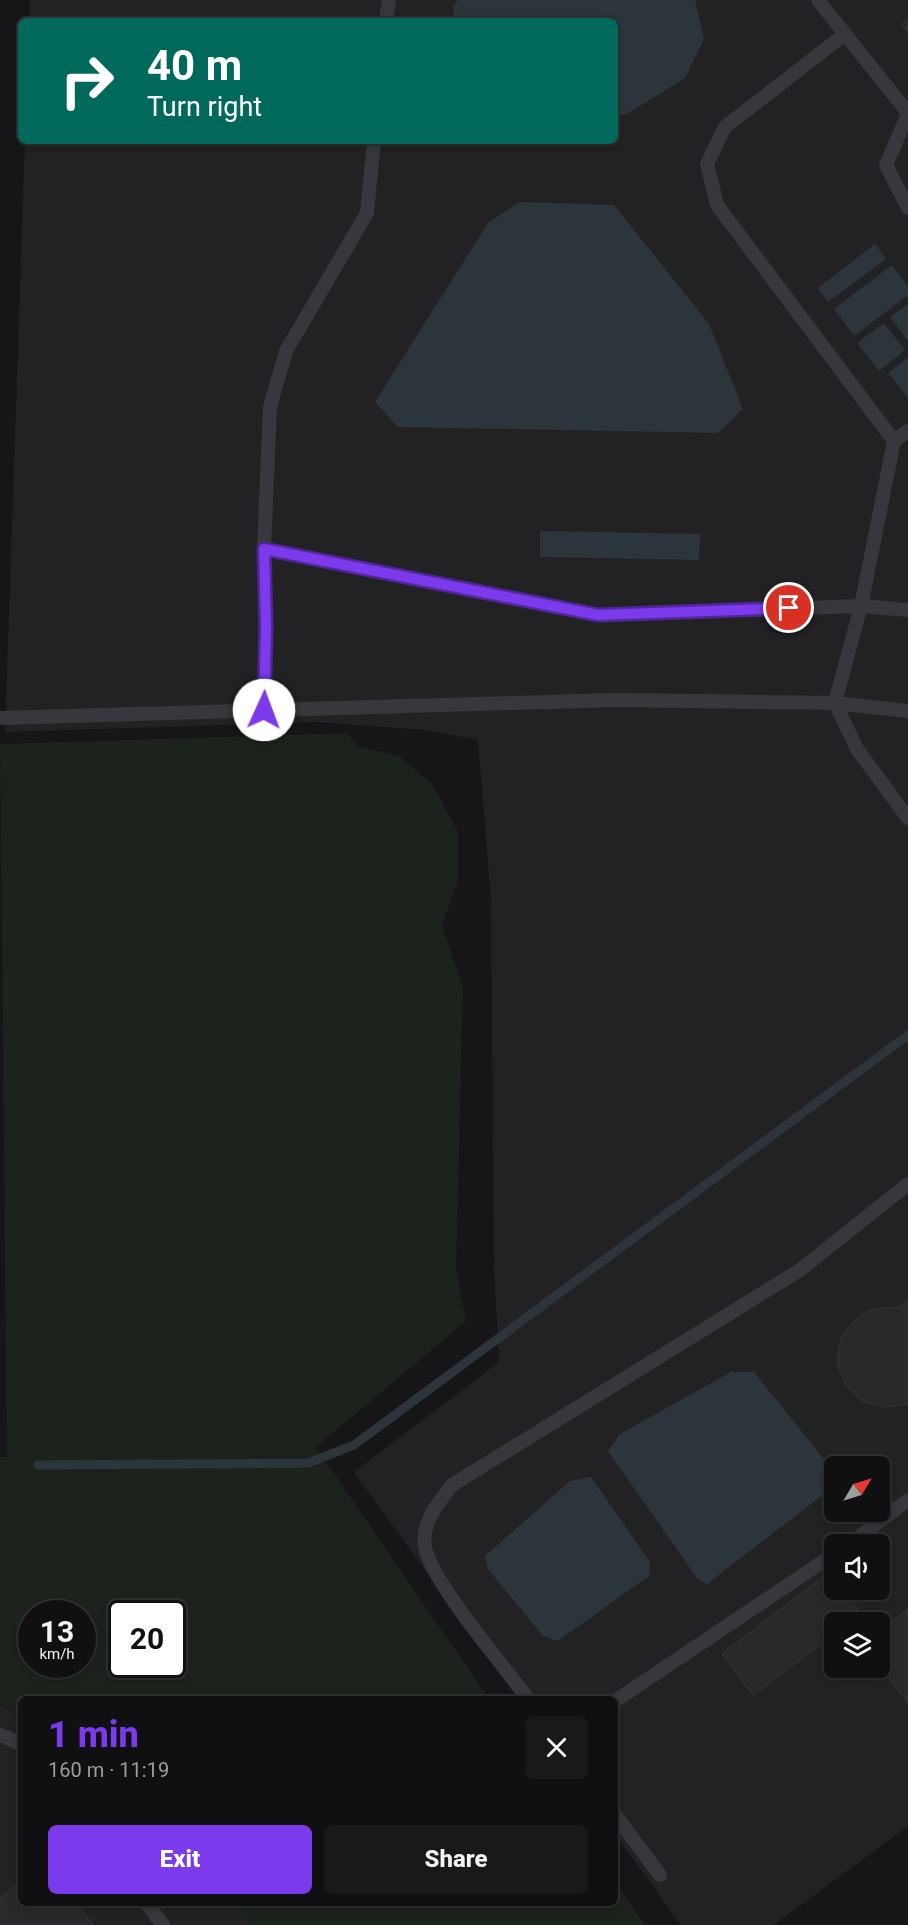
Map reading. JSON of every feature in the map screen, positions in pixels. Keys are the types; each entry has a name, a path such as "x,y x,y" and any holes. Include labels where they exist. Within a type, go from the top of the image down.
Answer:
{"lane":[{"path":"386,18 389,0"},
{"path":"818,0 908,114 886,165 908,208"},
{"path":"845,34 725,127 707,164 717,205 894,441"},
{"path":"264,710 266,627 264,549 270,408 286,351 367,213 374,144"},
{"path":"908,431 894,441 861,606 835,703 857,749 908,818"},
{"path":"264,549 598,615 861,606 908,610"},
{"path":"0,718 615,700 835,703 908,711"},
{"path":"526,1696 436,1576 425,1546 430,1514 452,1485 800,1270 908,1185"},
{"path":"863,1534 908,1500"},
{"path":"618,1699 824,1561"},
{"path":"0,1735 18,1743"},
{"path":"618,1819 660,1875"},
{"path":"149,1906 163,1925"}],"shaded area":[{"path":"30,0 908,0 908,1826 774,1925 681,1925 618,1838 618,1696 516,1696 354,1472 499,1362 494,1265 491,901 478,740 425,730 318,722 5,732 25,144 618,144 618,18 29,18"},
{"path":"458,0 695,0 704,39 685,78 627,114 618,116 618,18 455,18 453,6"},
{"path":"520,202 614,205 709,324 743,409 718,433 398,427 375,402 488,223"},
{"path":"875,244 886,259 828,302 818,288"},
{"path":"892,265 908,286 908,295 854,336 834,309"},
{"path":"908,304 908,341 890,317"},
{"path":"884,323 905,350 879,371 857,343"},
{"path":"908,357 908,398 888,373"},
{"path":"540,531 700,534 699,560 540,557"},
{"path":"347,733 358,746 399,756 433,785 458,832 458,880 442,926 463,987 456,1268 466,1321 316,1447 487,1696 18,1696 18,1718 0,1703 0,1457 7,1457 0,744"},
{"path":"731,1372 754,1372 824,1459 824,1494 707,1584 697,1578 608,1451 620,1434"},
{"path":"591,1477 650,1562 649,1576 558,1641 543,1636 488,1569 485,1556 570,1481"},
{"path":"0,1704 18,1719 18,1906 239,1906 253,1925 0,1925"},
{"path":"618,1886 645,1925 253,1925 239,1906 618,1906"}],"building":[{"path":"908,19 908,32 902,24"},
{"path":"908,1300 908,1311 897,1308"},
{"path":"893,1307 908,1311 908,1404 884,1407 863,1401 846,1385 838,1366 838,1352 842,1336 859,1316 874,1309"},
{"path":"824,1577 824,1600 850,1600 860,1612 824,1612 824,1642 753,1695 722,1654"},
{"path":"908,1609 908,1703 889,1678 890,1623"},
{"path":"18,1884 18,1906 79,1906 93,1925 3,1925 0,1921 0,1898"}],"waterway":[{"path":"38,1465 308,1463 354,1445 908,1035"}],"route":[{"path":"264,710 266,627 264,549 598,615 789,608"}]}
